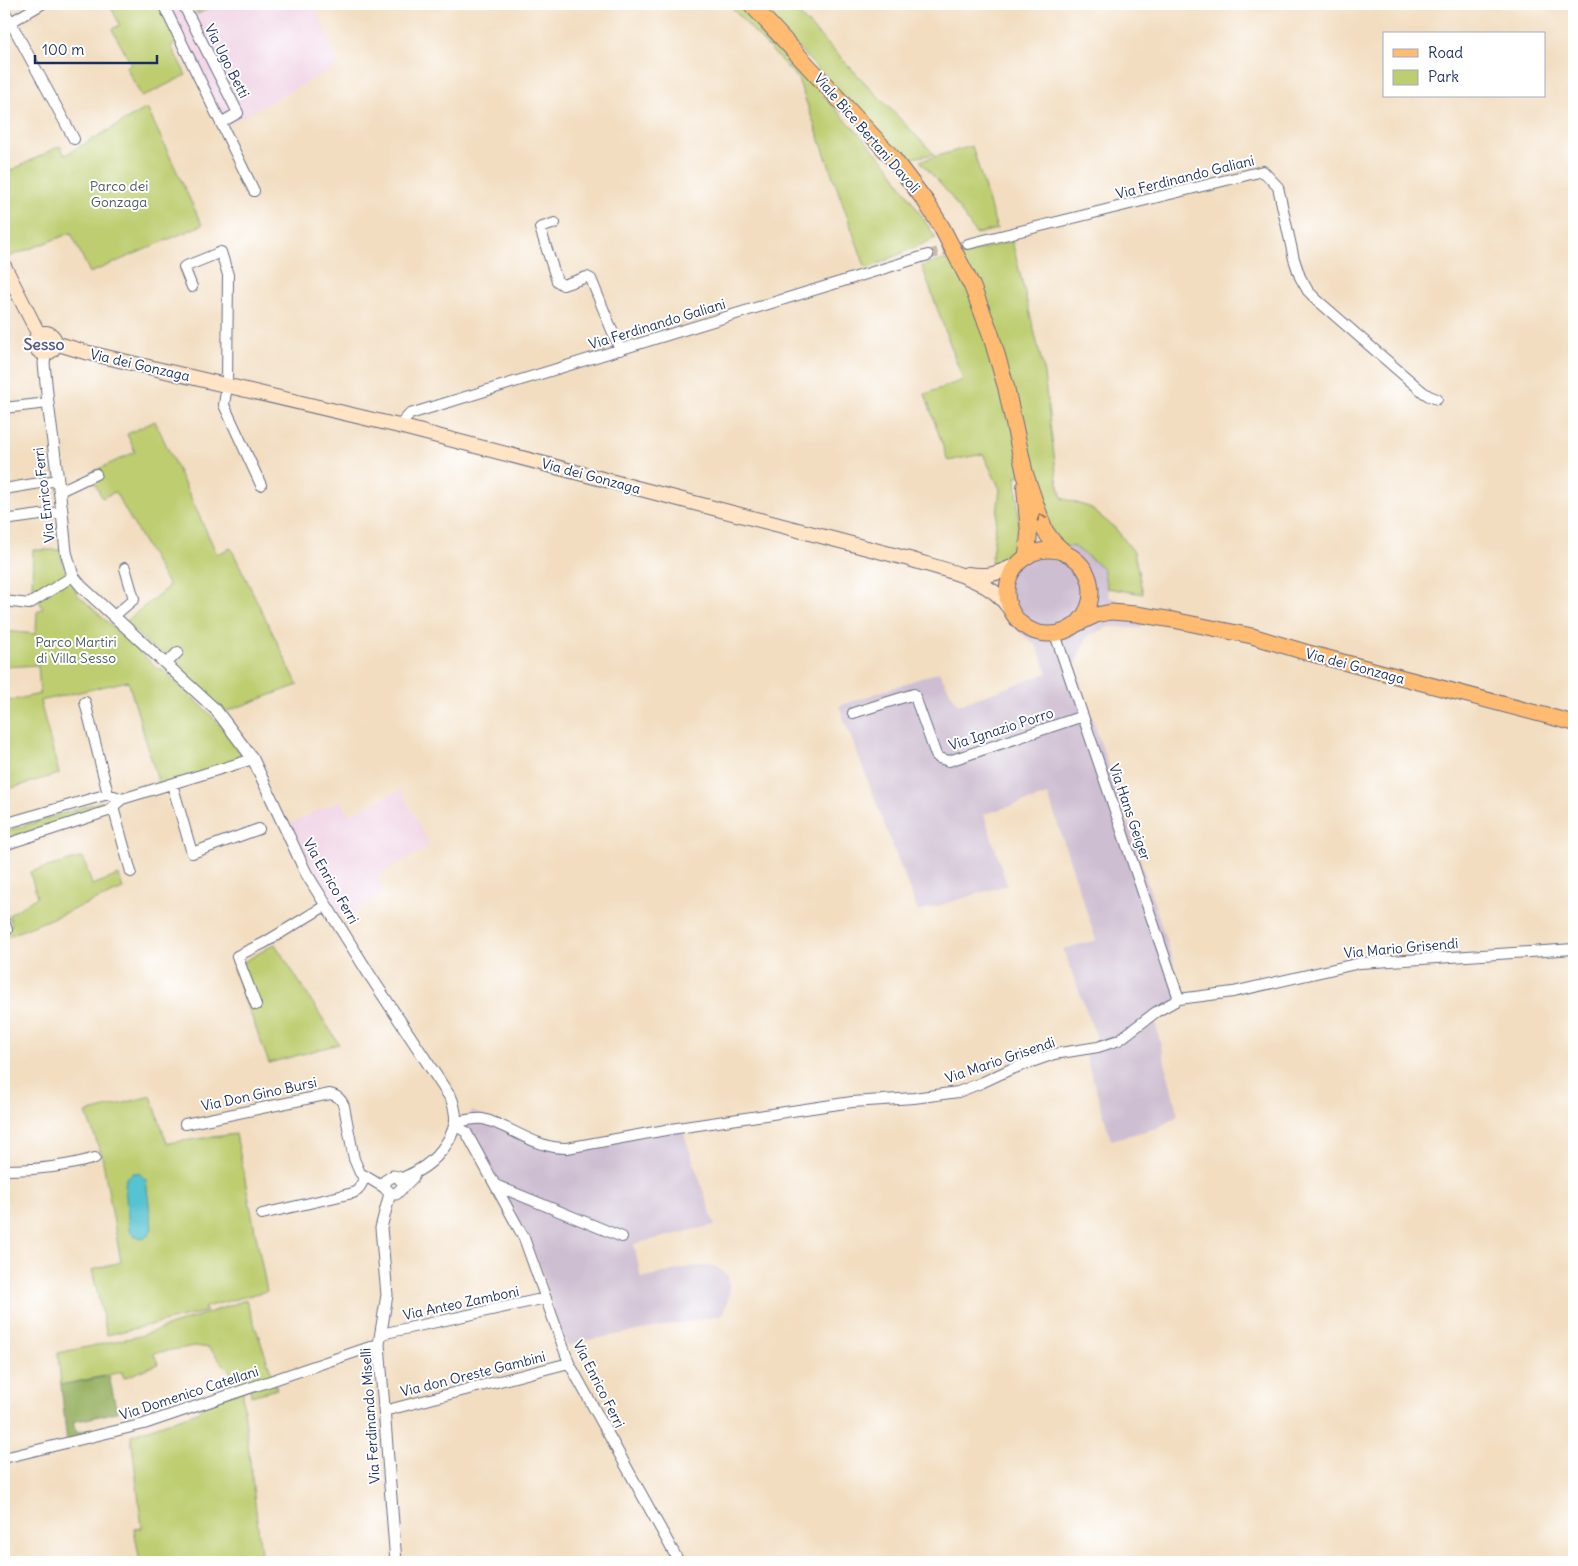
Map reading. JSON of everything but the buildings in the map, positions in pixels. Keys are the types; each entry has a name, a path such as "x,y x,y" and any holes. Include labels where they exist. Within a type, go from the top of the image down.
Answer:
{"highway":[{"name":"Viale Bice Bertani Davoli","path":"751,4 891,156 926,202 942,228 969,280 990,332 1006,387 1025,474"},
{"path":"1025,474 1045,530 1053,542 1065,553"},
{"path":"1022,561 1029,533 1025,499 1025,474"}],"main road":[{"path":"4,266 39,335 35,341 38,351 50,348"},
{"name":"Via dei Gonzaga","path":"50,348 85,352 399,426 910,559 982,584 996,593 1010,609"},
{"path":"1046,550 1065,553 1072,556 1082,566 1091,585 1104,602 1136,614 1111,612 1096,615 1065,631 1055,634 1041,634 1028,629 1010,609 1007,598 1007,586 1010,575 1022,561 1046,550"},
{"name":"Via dei Gonzaga","path":"954,573 983,576 998,574 1022,561"},
{"path":"1075,625 1088,607 1091,585"},
{"name":"Via dei Gonzaga","path":"1136,614 1252,636 1305,652 1574,723"}],"street":[{"path":"7,24 42,4"},
{"name":"Via Ugo Betti","path":"222,122 238,113 183,4 165,8 254,190"},
{"path":"4,10 7,24 74,138"},
{"name":"Via Ferdinando Galiani","path":"968,244 1263,171 1278,187 1294,259 1300,277 1308,291 1423,392 1437,398"},
{"path":"555,223 540,228 557,281 563,285 587,277 591,279 620,350"},
{"path":"192,286 184,267 221,252 228,275 227,386 224,404 261,485"},
{"name":"Via Ferdinando Galiani","path":"399,426 410,414 928,255"},
{"name":"Via Enrico Ferri","path":"50,348 44,363 48,403 66,552 73,576 82,587 216,710 253,759 268,788 296,854 326,906 448,1094 454,1107 455,1124 466,1132 524,1238 569,1364 679,1562"},
{"path":"4,408 48,403"},
{"path":"4,490 59,486 96,474"},
{"path":"4,520 62,512"},
{"path":"114,616 134,599 125,568"},
{"path":"4,601 29,604 73,576"},
{"name":"Via Hans Geiger","path":"1055,634 1179,999"},
{"path":"166,664 178,652"},
{"name":"Via Ignazio Porro","path":"853,713 914,694 936,755 949,761 1083,716"},
{"path":"85,702 108,794"},
{"path":"4,845 108,811 122,799 253,759"},
{"path":"172,784 192,853 259,829"},
{"path":"4,824 108,794 122,799"},
{"path":"113,807 131,872"},
{"path":"256,1005 237,956 264,943 326,906"},
{"name":"Via Mario Grisendi","path":"455,1124 480,1119 540,1143 553,1147 567,1148 671,1129 833,1104 914,1098 958,1092 1009,1070 1054,1054 1098,1047 1120,1040 1156,1012 1179,999 1242,990 1360,962 1574,949"},
{"name":"Via Don Gino Bursi","path":"185,1124 330,1094 341,1099 354,1159 360,1173 368,1177"},
{"path":"262,1214 353,1193 358,1190 368,1177 393,1187 432,1161 445,1145 455,1124"},
{"path":"4,1170 24,1170 73,1164 95,1158"},
{"path":"495,1186 622,1237"},
{"name":"Via Ferdinando Miselli","path":"393,1187 382,1228 387,1295 380,1339 396,1562"},
{"name":"Via Anteo Zamboni","path":"380,1339 546,1298"},
{"name":"Via Domenico Catellani","path":"4,1458 144,1424 380,1339"},
{"name":"Via don Oreste Gambini","path":"384,1411 569,1364"}],"shaded area":[{"path":"163,4 314,4 339,65 224,127"},
{"path":"1042,544 1074,547 1103,568 1109,597 1148,611 1141,628 1109,627 1088,636 1074,665 1185,999 1165,1010 1155,1021 1178,1116 1157,1128 1111,1140 1084,1050 1099,1044 1063,949 1096,940 1048,795 984,814 1007,885 918,912 839,706 939,672 958,705 1048,673 1036,645 1009,623 1000,602 1004,567"},
{"path":"401,790 430,846 376,876 385,892 343,920 311,869 289,824 342,800 349,815"},
{"path":"472,1111 557,1147 683,1131 715,1225 634,1244 641,1278 694,1266 715,1266 728,1276 730,1295 722,1315 589,1340 567,1346 554,1312 542,1270 520,1221 466,1127"}],"green space":[{"path":"109,4 163,4 181,41 171,46 186,75 142,97 126,67 131,64 112,29 120,25"},
{"path":"192,4 217,4 198,14"},
{"path":"728,4 738,4 888,165 936,238 866,269 798,79"},
{"path":"758,4 789,4 934,154 901,160"},
{"name":"Parco dei Gonzaga","path":"147,108 202,225 90,273 71,233 6,258 4,254 4,174 60,146 65,155"},
{"path":"972,146 997,229 976,234 950,195 920,161"},
{"path":"1012,241 1043,367 1057,479 1062,498 1089,507 1115,528 1134,552 1143,594 1107,588 1103,568 1075,547 1062,546 1050,527 1032,474 1016,476 1021,556 1004,567 991,564 1000,489 983,454 948,461 925,394 963,380 922,266"},
{"path":"155,421 217,554 231,548 298,685 222,713 125,622 169,586 115,492 102,498 90,473 135,452 127,434"},
{"name":"Parco Martiri di Villa Sesso","path":"33,550 60,550 63,563 77,594 158,669 162,669 208,712 229,736 245,761 160,788 128,681 40,701 59,774 5,790 4,702 40,694 38,665 4,667 4,631 36,634 37,612 43,608 32,589"},
{"path":"103,801 109,804 105,808 4,840 4,832"},
{"path":"83,857 92,885 119,875 123,889 4,938 4,928 12,925 9,915 37,897 30,872"},
{"path":"275,944 339,1044 269,1063 233,968"},
{"path":"151,1096 167,1143 236,1134 267,1291 205,1307 205,1312 107,1335 92,1270 121,1262 102,1156 86,1113"},
{"path":"246,1300 277,1389 251,1396 250,1388 243,1390 246,1389 209,1348 195,1346 154,1353 158,1364 124,1378 122,1372 61,1385 58,1353 140,1336"},
{"path":"109,1376 117,1412 73,1422 76,1433 120,1423 122,1429 67,1443 61,1385"},
{"path":"243,1390 261,1553 179,1562 140,1562 134,1529 142,1528 131,1435 200,1411 202,1404"}],"water":[{"path":"133,1173 139,1173 146,1180 152,1228 149,1235 142,1238 133,1235 129,1230 125,1186 126,1178"}],"tunnel":[{"path":"928,255 968,244"}],"district":[{"name":"Sesso","path":"44,344"}]}
